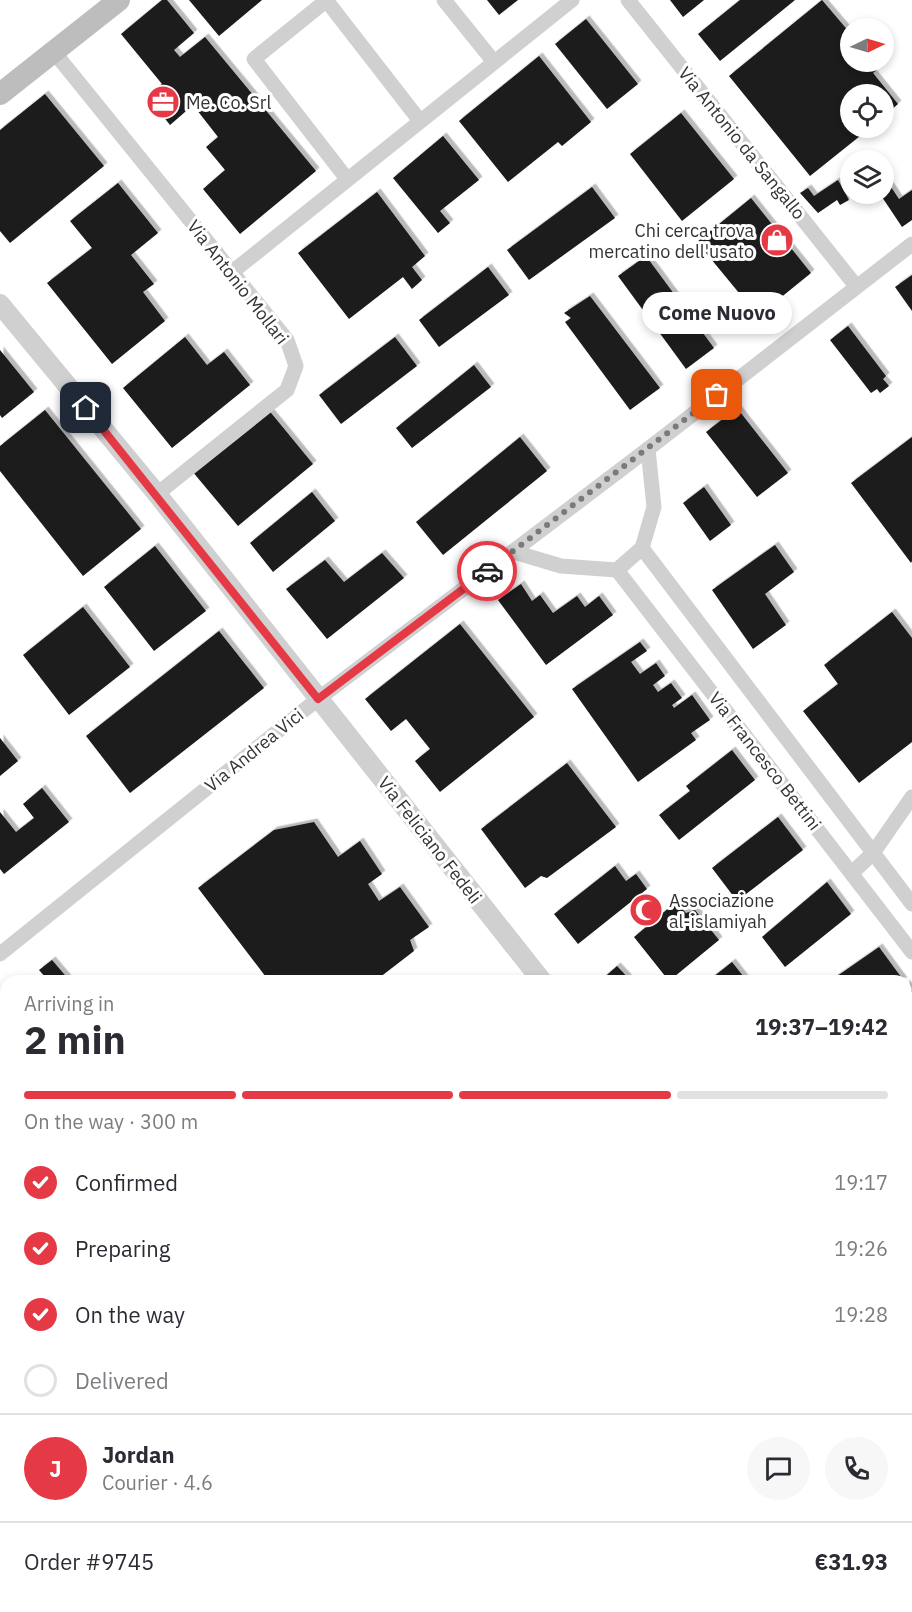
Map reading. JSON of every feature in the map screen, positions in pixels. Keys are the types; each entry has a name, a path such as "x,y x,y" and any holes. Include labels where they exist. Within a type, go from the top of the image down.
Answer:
{"main road":[{"path":"0,94 119,0"}],"street":[{"path":"347,179 254,59 326,0 420,121"},
{"path":"444,0 494,62"},
{"path":"231,273 572,0"},
{"name":"Via Antonio da Sangallo","path":"628,0 856,286"},
{"name":"Via Antonio Mollari","path":"54,52 287,340 296,366 287,390 157,494"},
{"name":"Via Andrea Vici","path":"0,954 318,699 648,450 912,244"},
{"path":"0,304 157,494 318,699"},
{"path":"513,552 561,566 617,570 642,548 654,507 648,450"},
{"name":"Via Francesco Bettini","path":"642,548 912,904"},
{"name":"Via Francesco Bettini","path":"617,570 912,952"},
{"name":"Via Feliciano Fedeli","path":"318,699 537,975"},
{"path":"852,873 873,853 912,797"},
{"path":"894,880 912,879"}],"building":[{"path":"162,0 167,0 194,33 174,50 180,57 205,37 316,171 240,234 203,189 225,170 206,147 218,137 193,105 170,125 147,96 162,84 121,34"},
{"path":"189,0 262,0 219,36"},
{"path":"487,0 518,0 499,15"},
{"path":"670,0 704,0 683,17"},
{"path":"740,0 795,0 720,61 698,34"},
{"path":"822,0 840,21 840,72 874,72 882,84 840,84 840,138 858,138 810,176 729,76"},
{"path":"586,19 638,84 607,109 555,44"},
{"path":"539,56 591,122 562,146 558,142 508,182 459,121"},
{"path":"45,94 104,166 10,243 0,231 0,130"},
{"path":"681,113 734,179 682,221 630,154"},
{"path":"443,136 479,180 440,211 450,223 438,233 393,178"},
{"path":"838,180 842,204 840,205 837,200 818,213 800,193 808,188 814,196"},
{"path":"118,183 158,233 131,255 154,284 143,292 165,321 112,364 47,283 92,248 70,221"},
{"path":"592,187 615,218 529,280 507,250"},
{"path":"912,190 912,220 902,227 887,204 894,204 894,192 899,199"},
{"path":"377,192 425,256 412,267 422,280 412,289 403,277 349,319 298,253"},
{"path":"751,198 811,273 758,316 697,242"},
{"path":"646,256 714,348 686,369 618,276"},
{"path":"488,267 509,295 439,347 419,320"},
{"path":"912,275 912,311 895,287"},
{"path":"590,296 660,388 630,410 565,322 571,318 564,313"},
{"path":"848,326 886,376 883,379 889,386 880,393 877,389 871,393 830,340"},
{"path":"185,337 207,365 224,352 250,385 172,448 123,388"},
{"path":"395,337 417,366 341,424 319,395"},
{"path":"0,350 34,392 2,418 0,415"},
{"path":"474,365 491,387 412,448 396,428"},
{"path":"267,408 313,464 238,526 192,471"},
{"path":"737,408 788,473 757,497 706,432"},
{"path":"45,410 141,529 83,576 0,471 0,446"},
{"path":"520,437 547,471 443,555 416,522"},
{"path":"912,437 912,561 911,563 851,483"},
{"path":"704,487 731,525 710,541 683,503"},
{"path":"312,492 335,521 273,572 250,543"},
{"path":"775,545 794,572 765,594 786,625 753,649 712,590"},
{"path":"155,546 206,611 154,651 104,587"},
{"path":"382,553 404,578 327,639 286,589 325,560 344,582"},
{"path":"521,584 532,601 540,595 553,613 577,596 585,607 599,596 613,615 546,665 498,600"},
{"path":"83,607 130,667 69,715 23,655"},
{"path":"892,612 912,638 912,742 859,783 803,711 838,684 824,665"},
{"path":"460,624 534,717 440,792 415,761 430,749 406,719 391,731 365,699"},
{"path":"219,631 264,688 130,793 86,736"},
{"path":"640,642 647,651 631,662 640,674 656,663 665,676 653,685 658,692 671,683 682,698 672,705 674,708 692,695 710,720 691,733 696,740 638,782 572,689"},
{"path":"0,738 18,761 0,776"},
{"path":"732,750 755,780 679,840 659,815 690,791 686,786"},
{"path":"567,763 616,827 547,878 541,876 525,888 481,829"},
{"path":"42,788 69,822 4,874 0,869 0,812 16,832 34,818 23,804"},
{"path":"778,817 803,850 737,901 712,868"},
{"path":"314,822 338,857 360,841 382,874 368,884 379,901 400,887 429,927 410,940 414,951 383,975 264,975 198,888 274,830"},
{"path":"615,866 626,881 636,874 647,889 578,944 554,914"},
{"path":"827,882 851,914 785,967 762,937"},
{"path":"676,902 686,913 695,910 719,940 676,975 664,975 634,937"},
{"path":"879,947 900,975 839,975"},
{"path":"52,960 65,975 43,975 39,970"},
{"path":"732,962 742,975 716,975"},
{"path":"617,966 625,975 607,975"}],"way so far":[{"path":"487,571 717,395"}],"place":[{"name":"Me. Co. Srl","path":"163,102"},
{"name":"Chi cerca trova mercatino dell'usato","path":"777,240"},
{"name":"Come Nuovo","path":"717,395"},
{"name":"Associazione al-islamiyah","path":"646,910"}],"route":[{"path":"86,408 157,494 318,699 487,571"}]}
